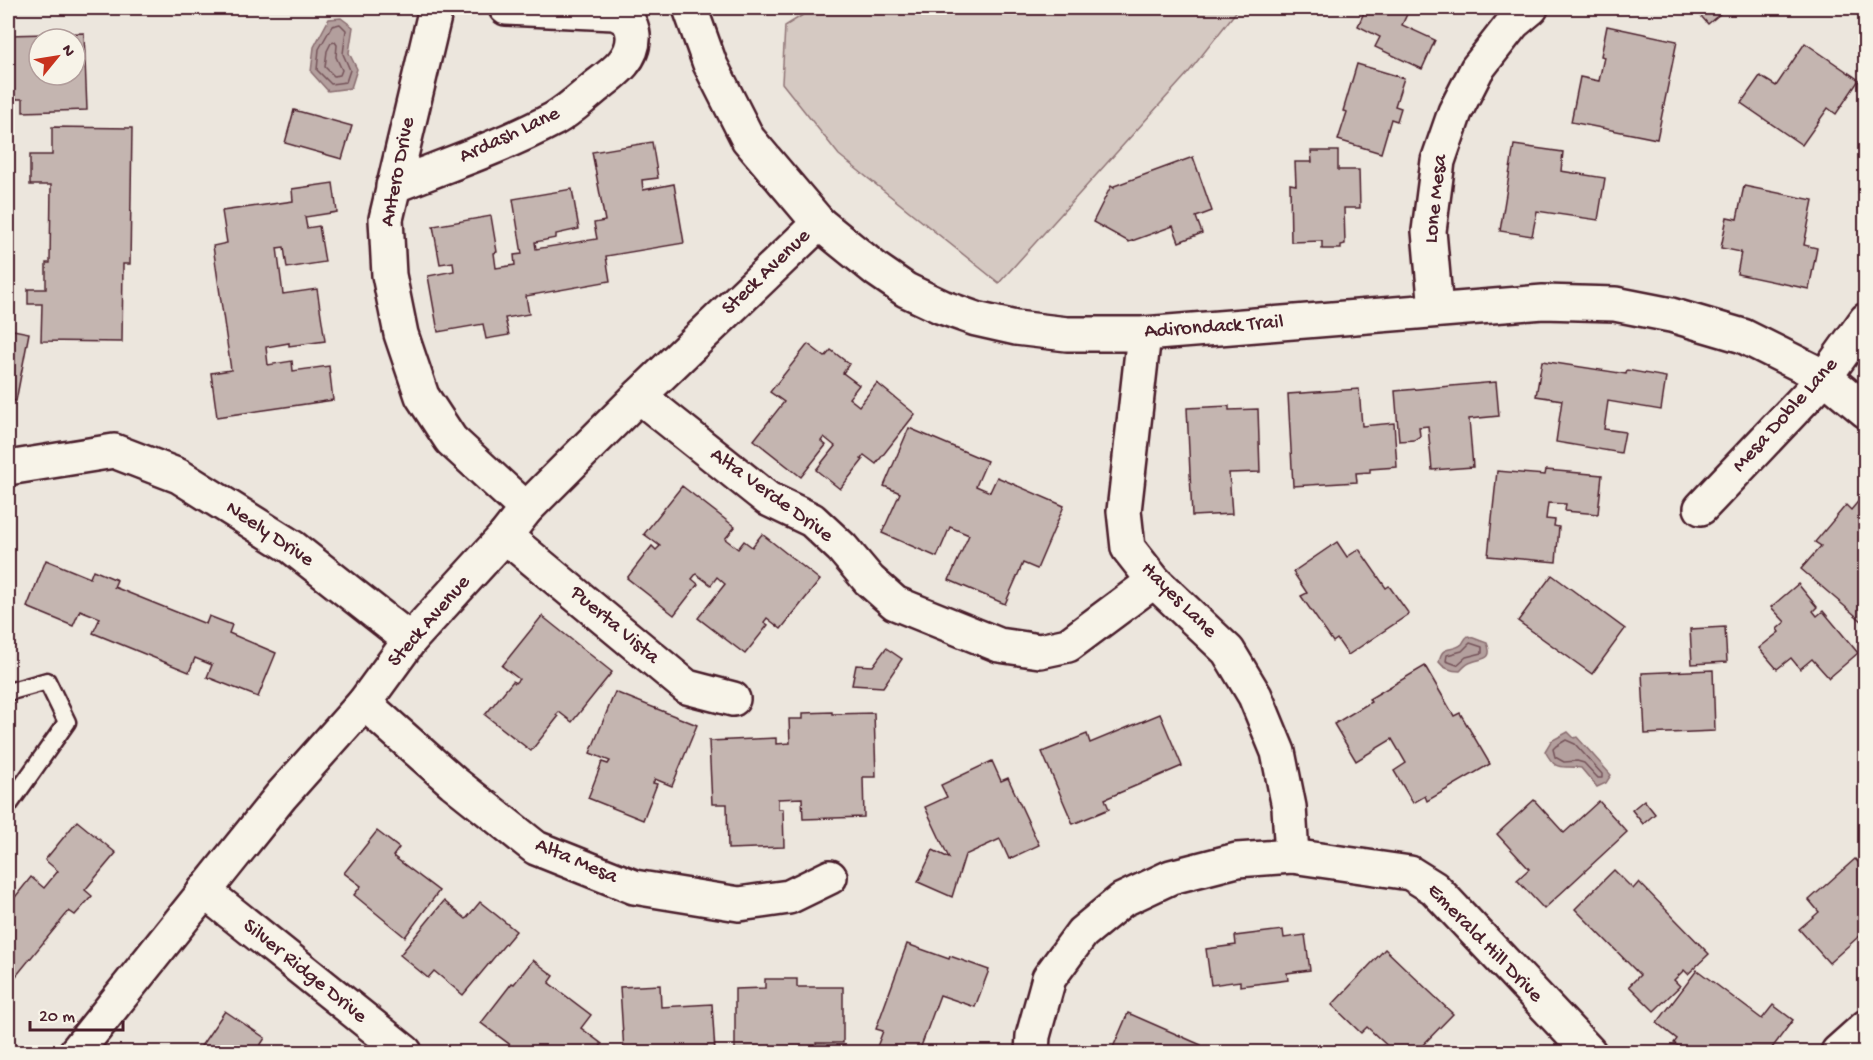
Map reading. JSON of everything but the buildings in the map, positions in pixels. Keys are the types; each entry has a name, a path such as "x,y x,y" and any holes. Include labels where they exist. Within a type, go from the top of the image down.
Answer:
{"street":[{"name":"Antero Drive","path":"436,8 386,219 389,275 401,334 423,396 451,440 526,509"},
{"name":"Ardash Lane","path":"393,186 489,149 556,118 615,72 625,62 634,45 630,23 624,16 615,13 506,8"},
{"name":"Adirondack Trail","path":"690,8 710,64 748,139 819,223 877,270 906,290 942,307 976,319 1016,328 1067,334 1144,334 1543,302 1614,304 1671,315 1743,336 1825,377 1866,411"},
{"name":"Lone Mesa","path":"1436,310 1429,231 1438,161 1455,112 1477,69 1513,23 1531,8"},
{"name":"Steck Avenue","path":"76,1053 281,796 364,704 410,640 505,536 526,509 639,396 819,223"},
{"name":"Mesa Doble Lane","path":"1701,508 1825,377 1866,320"},
{"name":"Hayes Lane","path":"1144,334 1124,511 1128,548 1154,581 1228,651 1255,696 1278,752 1289,807 1292,856"},
{"name":"Alta Verde Drive","path":"639,396 768,499 812,520 842,548 869,580 895,603 999,645 1040,651 1068,645 1086,634 1154,581"},
{"name":"Neely Drive","path":"8,468 114,451 179,476 292,547 410,640"},
{"name":"Puerta Vista","path":"505,536 687,687 733,699"},
{"name":"Alta Mesa","path":"364,704 453,783 536,848 634,886 739,904 789,897 830,877"},
{"name":"Emerald Hill Drive","path":"1032,1053 1033,1036 1049,978 1082,933 1122,900 1182,874 1237,860 1292,856 1410,873 1434,888 1588,1053"},
{"name":"Silver Ridge Drive","path":"204,891 405,1053"},
{"path":"1839,1053 1866,1027"}],"lane":[{"path":"8,692 47,681 67,722 8,806"}],"shaded area":[{"path":"814,8 1239,8 1188,73 999,283 839,155 782,83 785,26"}],"water":[{"path":"341,18 353,27 349,53 357,69 351,88 328,91 311,72 314,47 329,19"},
{"path":"1468,636 1487,643 1489,653 1486,657 1469,663 1460,671 1448,669 1439,662 1442,652 1458,647"},
{"path":"1568,732 1574,738 1577,737 1611,775 1606,783 1597,787 1581,768 1560,767 1549,758 1545,751 1551,741"}]}
